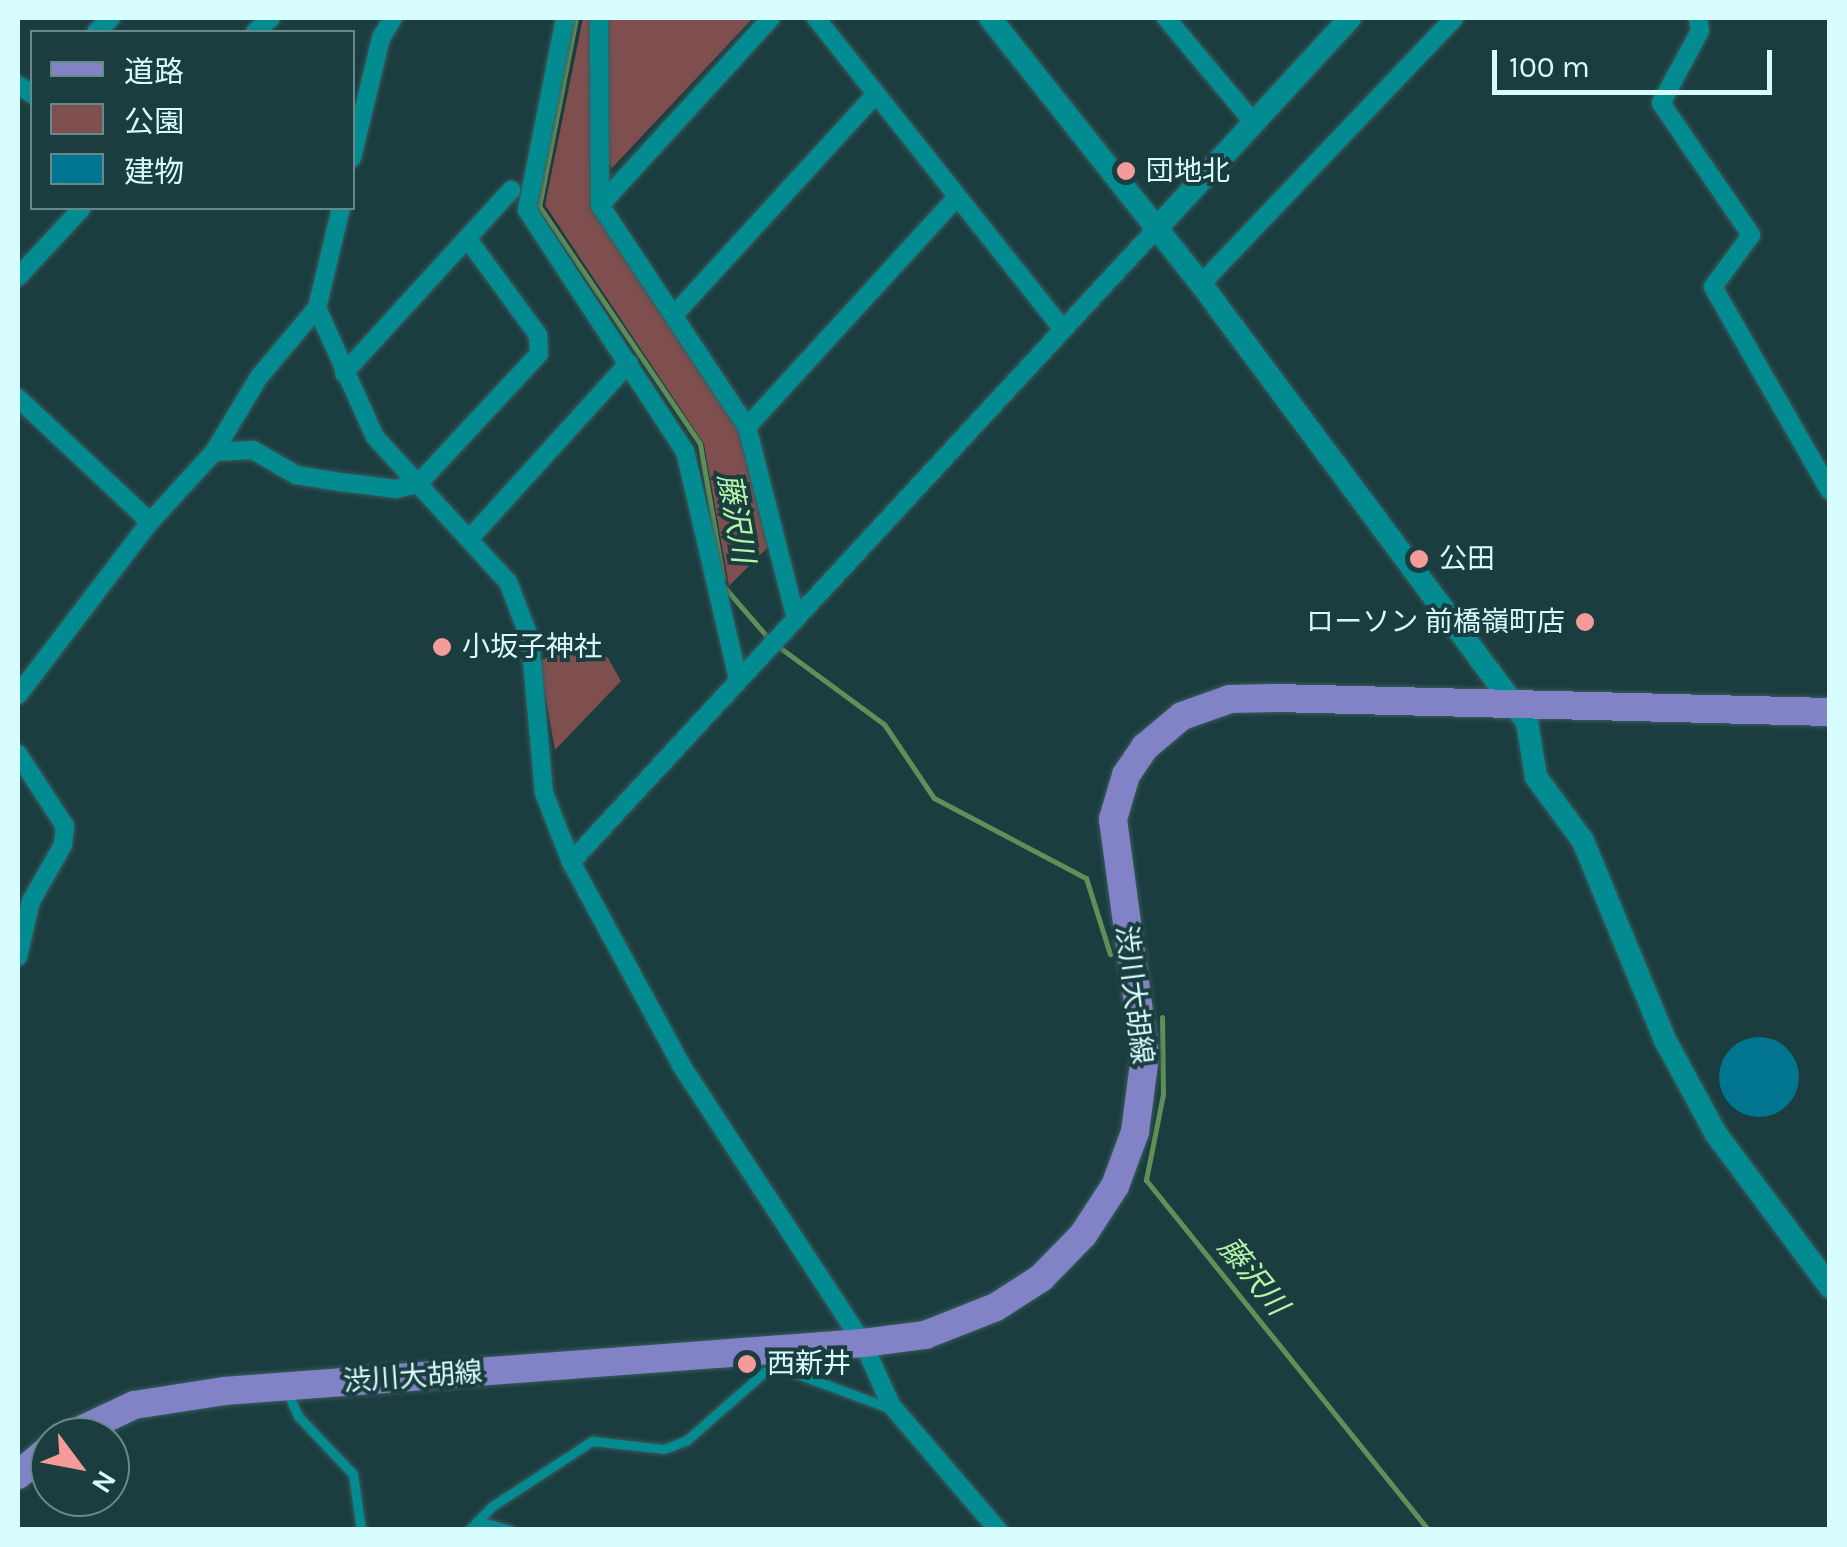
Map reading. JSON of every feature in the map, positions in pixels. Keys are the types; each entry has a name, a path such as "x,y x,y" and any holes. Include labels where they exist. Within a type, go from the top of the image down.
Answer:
{"main road":[{"name":"渋川大胡線","path":"108,1417 134,1405 284,1387 768,1359 925,1335 996,1307 1065,1256 1115,1186 1135,1132 1146,1056 1113,819 1126,775 1144,747 1182,716 1230,699 1830,712"}],"street":[{"path":"355,146 381,38 393,18"},
{"path":"564,18 527,210 685,451 738,679"},
{"path":"599,18 600,205 747,426 796,619"},
{"path":"600,205 771,18"},
{"path":"816,18 1062,330"},
{"path":"990,18 1202,284 1527,722 1536,777 1582,841 1665,1040 1708,1118 1830,1287"},
{"path":"1166,18 1254,122"},
{"path":"571,862 1350,18"},
{"path":"1202,284 1454,18"},
{"path":"1698,18 1700,30 1661,103 1751,236 1713,287 1830,491"},
{"path":"674,315 876,94"},
{"path":"344,372 511,190"},
{"path":"747,426 957,197"},
{"path":"18,277 80,210"},
{"path":"18,695 150,522 214,452 259,377 317,308 341,210"},
{"path":"214,452 252,450 296,475 340,482 396,490 418,484 539,354 538,336 467,238"},
{"path":"317,308 376,436 508,582 530,639 544,793 571,862 680,1065 863,1343 895,1410 998,1530"},
{"path":"471,537 630,363"},
{"path":"18,398 61,432 150,522"},
{"path":"18,754 65,826 63,845 30,901 18,958"}],"lane":[{"path":"469,1530 592,1441 664,1449 687,1440 768,1359 895,1410"},
{"path":"284,1387 298,1416 353,1474 361,1530"},
{"path":"477,1521 510,1530"}],"green space":[{"path":"583,18 591,18 592,208 738,429 768,547 729,586 704,444 545,205"},
{"path":"605,18 753,18 612,168 608,163"},
{"path":"585,643 608,658 621,681 555,750 539,661"}],"building":[{"path":"1759,1037 1774,1040 1787,1049 1796,1062 1796,1092 1787,1105 1774,1114 1759,1117 1744,1114 1731,1105 1722,1092 1719,1077 1722,1062 1731,1049 1744,1040"}],"waterway":[{"name":"藤沢川","path":"576,18 539,206 700,444 723,578"},
{"name":"藤沢川","path":"725,588 770,640"},
{"name":"藤沢川","path":"779,647 884,724 934,798 1086,878 1110,954"},
{"name":"藤沢川","path":"1162,1017 1163,1094 1146,1180 1428,1530"}],"place":[{"name":"団地北","path":"1126,171"},
{"name":"公田","path":"1419,559"},
{"name":"ローソン 前橋嶺町店","path":"1585,622"},
{"name":"小坂子神社","path":"442,647"},
{"name":"西新井","path":"747,1364"}]}
